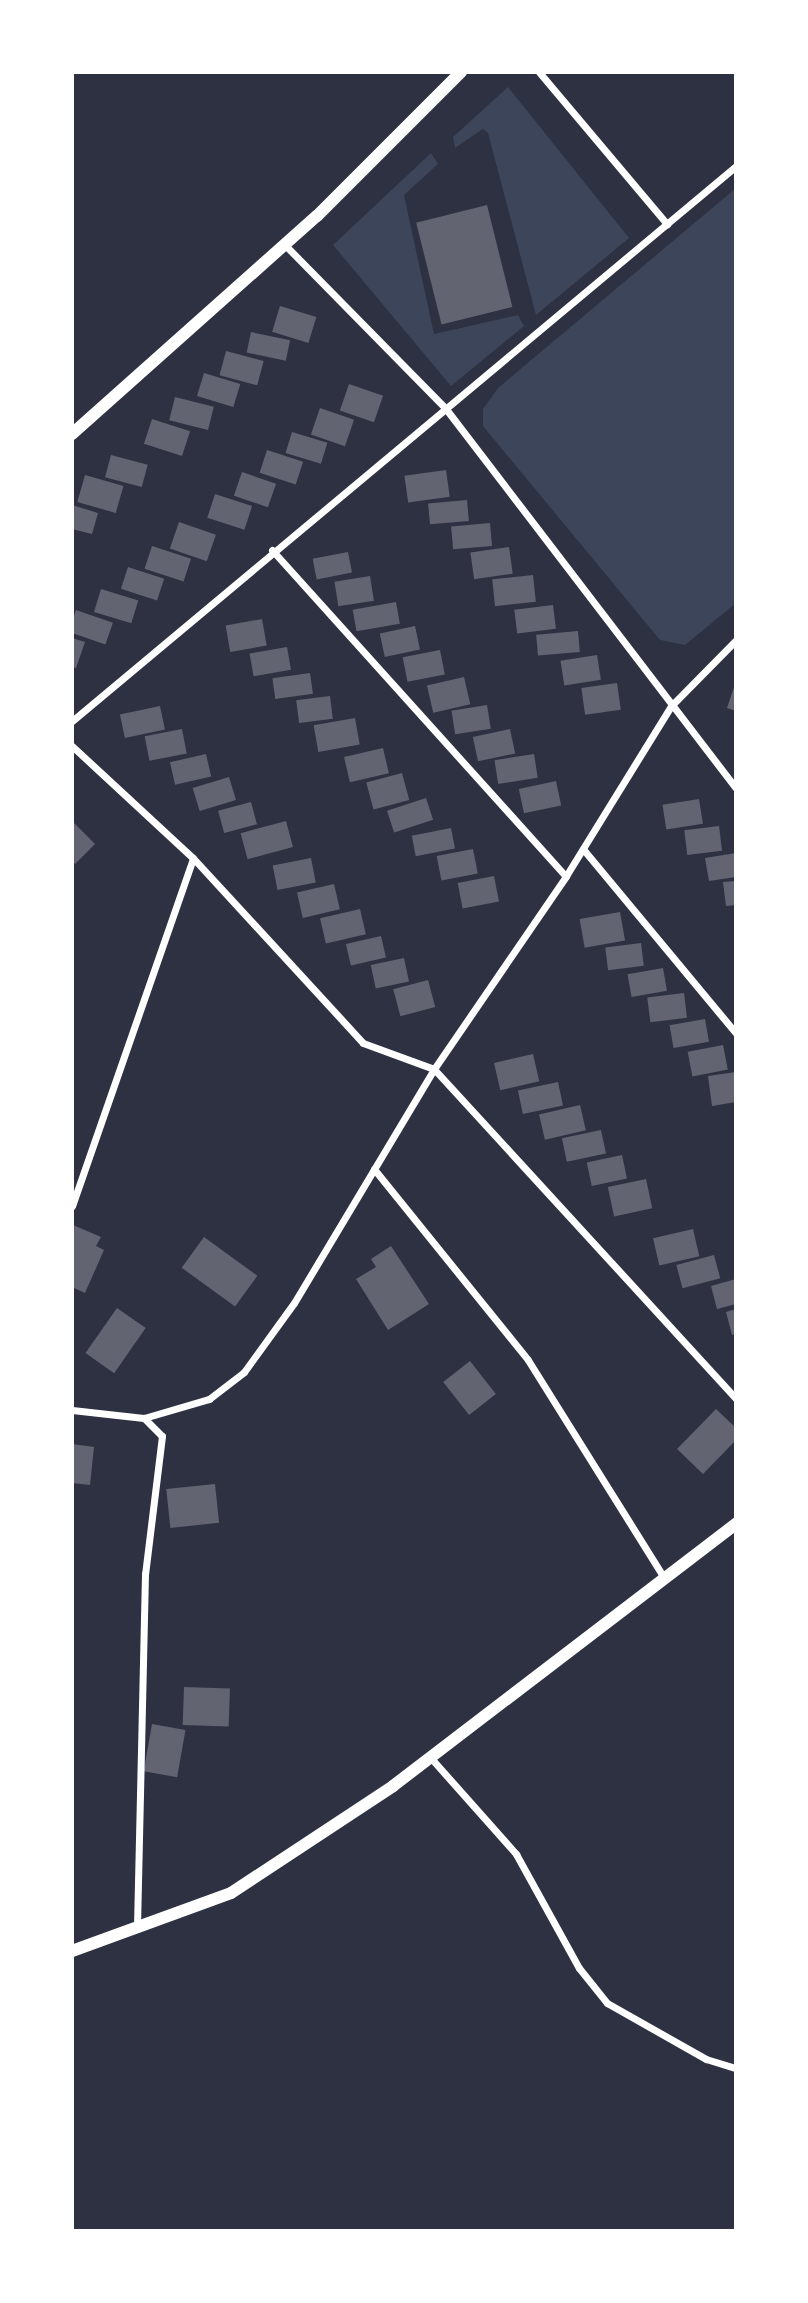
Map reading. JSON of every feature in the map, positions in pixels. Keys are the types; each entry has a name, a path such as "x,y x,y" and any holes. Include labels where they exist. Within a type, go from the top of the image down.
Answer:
{"street":[{"path":"72,434 285,245 461,72"},
{"path":"539,72 667,224"},
{"path":"72,721 272,550 446,409 736,166"},
{"path":"285,245 446,409 736,788"},
{"path":"272,550 566,876"},
{"path":"72,1410 144,1418 209,1399 244,1372 294,1303 434,1069 566,876 671,706 736,640"},
{"path":"72,746 193,858 363,1043 434,1069 736,1399"},
{"path":"583,849 736,1033"},
{"path":"72,1206 193,858"},
{"path":"374,1169 528,1360 665,1579"},
{"path":"137,1927 145,1574 162,1436 144,1418"},
{"path":"72,1951 231,1893 430,1757 736,1524"},
{"path":"430,1757 516,1854 579,1968 607,2003 706,2059 736,2068"}],"shaded area":[{"path":"508,87 629,238 536,315 488,133 483,129 455,148 453,137"},
{"path":"431,153 438,164 404,195 434,334 518,315 524,326 451,386 333,245"},
{"path":"736,188 736,603 685,645 660,640 483,426 483,409 498,388"}],"building":[{"path":"487,205 512,307 442,325 416,223"},
{"path":"280,306 316,317 308,343 272,332"},
{"path":"251,332 290,340 286,361 247,353"},
{"path":"226,351 264,361 257,385 220,375"},
{"path":"204,373 240,384 233,407 197,396"},
{"path":"349,384 383,396 374,422 340,410"},
{"path":"175,397 214,407 208,430 169,420"},
{"path":"320,408 354,420 345,446 311,434"},
{"path":"152,419 190,431 182,456 144,444"},
{"path":"292,432 327,443 321,464 286,453"},
{"path":"267,450 303,462 296,485 260,473"},
{"path":"111,455 148,465 142,487 105,477"},
{"path":"446,470 450,497 408,503 404,476"},
{"path":"242,472 276,484 268,507 234,496"},
{"path":"85,475 123,486 116,513 77,502"},
{"path":"215,494 252,506 244,530 207,518"},
{"path":"467,500 469,521 430,524 428,503"},
{"path":"72,505 98,513 92,534 72,529"},
{"path":"179,522 216,535 207,561 170,548"},
{"path":"490,523 492,546 453,549 451,526"},
{"path":"152,546 191,559 184,581 145,569"},
{"path":"509,547 513,574 474,579 470,552"},
{"path":"348,552 352,573 317,579 313,559"},
{"path":"128,567 164,579 157,601 121,589"},
{"path":"533,575 536,602 495,606 492,579"},
{"path":"370,576 374,601 338,606 334,582"},
{"path":"101,589 138,600 131,623 94,612"},
{"path":"396,602 400,624 356,631 353,610"},
{"path":"553,605 556,629 517,634 514,610"},
{"path":"76,610 113,623 105,644 72,633"},
{"path":"262,619 267,646 230,652 226,625"},
{"path":"415,626 420,649 385,657 380,633"},
{"path":"578,631 580,652 538,656 536,635"},
{"path":"72,638 85,642 76,668 72,667"},
{"path":"287,647 291,670 254,676 250,654"},
{"path":"440,650 445,675 407,682 403,657"},
{"path":"597,655 601,680 564,685 560,661"},
{"path":"310,673 313,694 275,699 272,678"},
{"path":"464,677 470,704 433,713 427,686"},
{"path":"736,681 736,711 727,708"},
{"path":"617,683 621,710 585,715 581,688"},
{"path":"330,696 333,719 299,723 296,700"},
{"path":"487,705 491,729 455,734 451,711"},
{"path":"160,706 165,729 125,738 120,715"},
{"path":"355,718 360,745 318,752 314,725"},
{"path":"182,729 187,754 149,761 145,736"},
{"path":"510,729 515,753 478,761 473,737"},
{"path":"383,748 389,773 350,782 344,757"},
{"path":"206,754 211,776 175,785 170,762"},
{"path":"534,754 538,778 498,784 494,760"},
{"path":"402,773 409,800 374,810 366,783"},
{"path":"229,777 236,800 200,811 193,788"},
{"path":"556,781 561,805 524,813 519,789"},
{"path":"426,798 433,820 394,833 387,811"},
{"path":"699,799 703,824 666,829 662,805"},
{"path":"251,802 257,824 224,833 218,811"},
{"path":"72,821 95,844 75,864 72,860"},
{"path":"286,821 293,847 248,859 241,833"},
{"path":"719,826 722,851 687,855 684,830"},
{"path":"451,828 455,849 416,856 412,836"},
{"path":"473,849 478,874 441,881 437,856"},
{"path":"736,853 736,877 709,881 705,858"},
{"path":"311,858 316,883 277,890 273,865"},
{"path":"494,876 499,902 463,909 458,883"},
{"path":"736,881 736,905 726,906 723,882"},
{"path":"334,884 340,909 303,918 297,893"},
{"path":"360,909 366,934 326,944 320,918"},
{"path":"620,912 625,941 585,948 580,919"},
{"path":"381,936 386,957 351,966 346,944"},
{"path":"641,943 644,966 608,970 605,947"},
{"path":"404,958 409,981 376,989 371,965"},
{"path":"663,968 667,991 632,997 628,974"},
{"path":"428,980 435,1007 400,1016 393,989"},
{"path":"684,993 687,1018 650,1022 647,998"},
{"path":"705,1019 709,1042 674,1048 670,1025"},
{"path":"723,1045 728,1070 692,1076 688,1052"},
{"path":"533,1054 539,1081 500,1090 494,1063"},
{"path":"736,1072 736,1102 712,1106 708,1076"},
{"path":"558,1082 563,1105 523,1114 518,1091"},
{"path":"580,1105 586,1130 545,1140 539,1114"},
{"path":"601,1130 606,1153 567,1162 562,1138"},
{"path":"622,1155 627,1178 592,1186 587,1162"},
{"path":"646,1179 652,1208 614,1216 608,1187"},
{"path":"73,1225 101,1237 96,1246 104,1250 85,1293 72,1287"},
{"path":"693,1229 699,1256 659,1266 653,1238"},
{"path":"204,1237 257,1276 235,1307 182,1268"},
{"path":"391,1246 429,1304 388,1330 356,1279 376,1267 371,1259"},
{"path":"714,1255 720,1278 683,1288 676,1265"},
{"path":"736,1279 736,1304 717,1309 711,1286"},
{"path":"117,1308 146,1328 114,1373 85,1353"},
{"path":"736,1309 736,1334 732,1335 726,1312"},
{"path":"470,1361 496,1394 469,1415 443,1382"},
{"path":"716,1409 736,1428 736,1440 703,1474 677,1449"},
{"path":"72,1444 94,1447 90,1485 72,1483"},
{"path":"215,1484 219,1523 170,1528 166,1489"},
{"path":"184,1687 230,1689 229,1727 183,1725"},
{"path":"152,1724 185,1730 177,1777 144,1771"}]}
